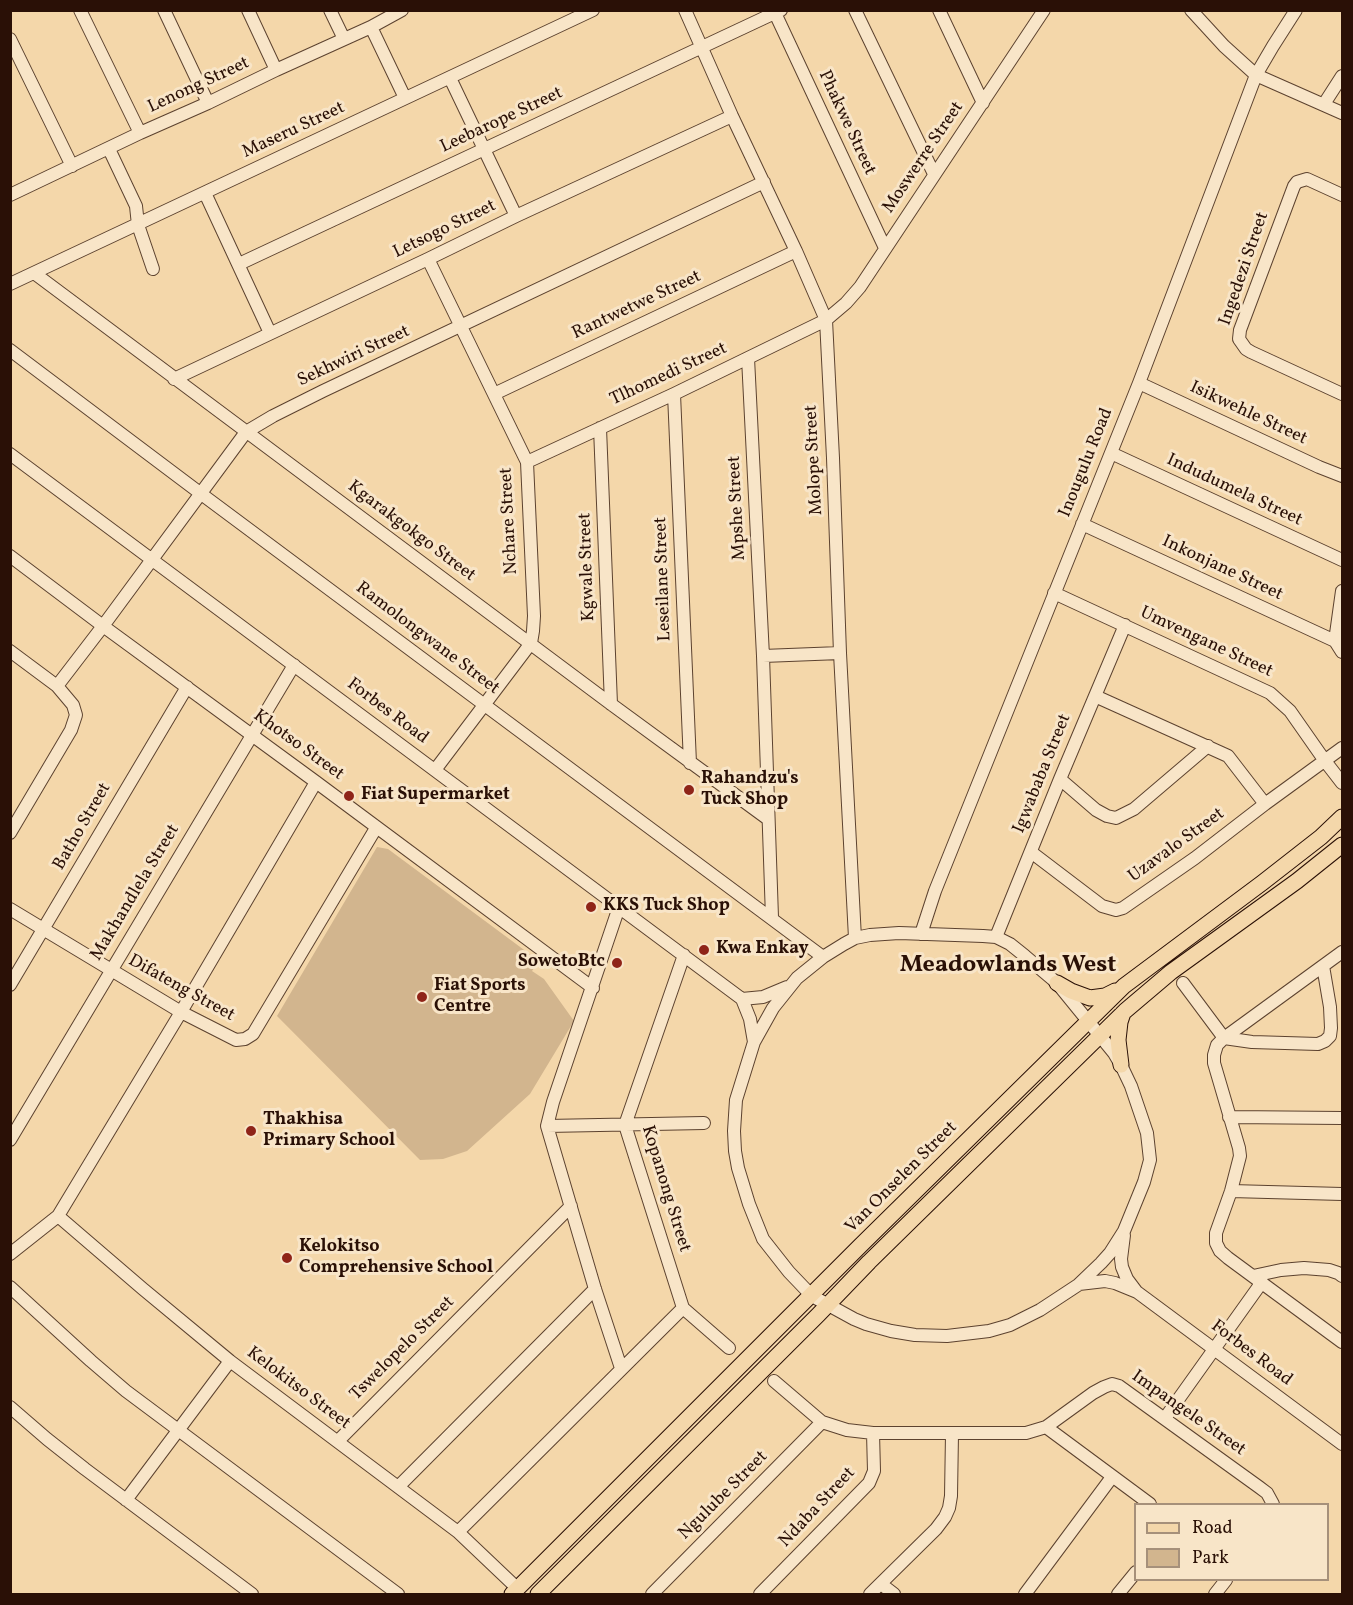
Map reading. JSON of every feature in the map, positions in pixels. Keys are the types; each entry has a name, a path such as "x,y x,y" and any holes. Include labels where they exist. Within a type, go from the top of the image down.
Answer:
{"main road":[{"name":"Van Onselen Street","path":"515,1592 1124,986 1262,883 1342,817"},
{"name":"Van Onselen Street","path":"538,1594 1100,1034 1171,972 1297,881 1342,845"},
{"path":"1057,983 1090,998 1105,996 1124,986"},
{"path":"1121,1065 1118,1030 1125,1011"}],"street":[{"path":"80,10 140,133"},
{"path":"164,10 208,103"},
{"path":"248,10 276,69"},
{"path":"330,10 344,39"},
{"name":"Lenong Street","path":"10,195 276,69 371,27 402,10"},
{"name":"Maseru Street","path":"10,284 593,10"},
{"name":"Molope Street","path":"685,10 826,320 855,938"},
{"path":"855,10 934,174"},
{"path":"952,10 942,16 983,103"},
{"name":"Moswerre Street","path":"826,320 860,287 1044,10"},
{"path":"1191,10 1224,46 1256,75 1342,113"},
{"name":"Inougulu Road","path":"921,934 935,891 1139,383 1256,75 1296,10"},
{"name":"Leebarope Street","path":"239,264 778,12"},
{"name":"Phakwe Street","path":"778,12 885,248"},
{"path":"371,27 405,98"},
{"path":"10,39 72,166"},
{"path":"1324,104 1342,76"},
{"path":"450,78 516,216"},
{"name":"Letsogo Street","path":"174,379 732,116"},
{"path":"109,148 136,206 138,225 153,269"},
{"name":"Ingedezi Street","path":"1342,195 1307,179 1297,182 1294,186 1240,330 1239,339 1251,352 1342,394"},
{"name":"Sekhwiri Street","path":"57,686 104,626 246,432 273,416 764,182"},
{"path":"205,193 270,333"},
{"name":"Rantwetwe Street","path":"494,394 796,251"},
{"name":"Nchare Street","path":"428,259 527,462 534,616 531,643"},
{"name":"Kgarakgokgo Street","path":"34,273 768,819"},
{"name":"Tlhomedi Street","path":"527,462 826,320"},
{"name":"Ramolongwane Street","path":"10,350 823,957"},
{"name":"Mpshe Street","path":"748,358 763,656 772,917"},
{"name":"Isikwehle Street","path":"1139,383 1342,476"},
{"name":"Leseilane Street","path":"674,394 690,763"},
{"name":"Kgwale Street","path":"600,428 611,704"},
{"name":"Indudumela Street","path":"1111,453 1342,560"},
{"name":"Forbes Road","path":"10,454 742,999"},
{"name":"Inkonjane Street","path":"1082,524 1339,647"},
{"name":"Khotso Street","path":"10,556 593,988"},
{"path":"1339,647 1342,591"},
{"name":"Umvengane Street","path":"1054,593 1270,693 1290,711 1342,783"},
{"name":"Igwababa Street","path":"996,937 1125,625"},
{"path":"435,770 531,643"},
{"path":"10,651 57,686 73,705 76,715 74,723 10,832"},
{"path":"763,656 840,653"},
{"name":"Makhandlela Street","path":"10,1140 294,665"},
{"name":"Batho Street","path":"10,985 187,687"},
{"path":"1095,696 1228,756 1265,804"},
{"path":"1060,779 1096,810 1116,818 1134,809 1208,746"},
{"name":"Uzavalo Street","path":"1031,852 1096,903 1116,910 1124,908 1342,748"},
{"path":"10,1254 58,1216 316,782"},
{"name":"Difateng Street","path":"10,909 181,1012 237,1040 245,1040 253,1035 376,828"},
{"path":"619,907 547,1126 621,1368"},
{"path":"921,934 996,937 1010,944 1057,983 1100,1034 1121,1065 1147,1133 1150,1153 1144,1182 1124,1231 1110,1253 1078,1285 1041,1310 1027,1318 989,1331 928,1336 906,1334 866,1324 812,1296 789,1272 764,1239 749,1204 735,1151 736,1100 754,1042 773,1008 790,986 823,957 855,938 870,935 921,934"},
{"path":"1342,952 1219,1042 1215,1050 1214,1063 1240,1156 1231,1191 1216,1233 1216,1243 1220,1251 1228,1258 1342,1342"},
{"name":"Kopanong Street","path":"683,1308 625,1125 684,955"},
{"path":"1183,982 1224,1038 1311,1045 1325,1041 1330,1036 1330,1007 1323,966"},
{"path":"754,1042 750,1020 742,999 763,997 790,986"},
{"path":"1229,1117 1342,1118"},
{"path":"547,1126 704,1123"},
{"path":"1231,1191 1342,1194"},
{"name":"Tswelopelo Street","path":"338,1441 571,1206"},
{"name":"Kelokitso Street","path":"58,1216 230,1361 458,1532 515,1592"},
{"name":"Forbes Road","path":"1124,1231 1122,1267 1127,1279 1137,1292"},
{"path":"1165,1418 1214,1348 1257,1279 1281,1270 1304,1268 1329,1270 1342,1276"},
{"name":"Forbes Road","path":"1078,1285 1105,1281 1137,1292 1342,1444"},
{"path":"10,1287 126,1390 398,1594"},
{"path":"398,1487 595,1289"},
{"path":"458,1532 683,1308 729,1348"},
{"path":"126,1500 230,1361"},
{"path":"774,1381 822,1422 847,1430 873,1433 1026,1433 1046,1427 1149,1503"},
{"name":"Impangele Street","path":"1046,1427 1093,1393 1112,1384 1119,1386 1267,1493 1272,1503"},
{"path":"10,1407 47,1439 252,1594"},
{"name":"Ngulube Street","path":"652,1594 822,1422"},
{"name":"Ndaba Street","path":"760,1594 869,1483 874,1463 873,1433"},
{"path":"870,1594 945,1517 951,1496 952,1434"},
{"path":"1025,1594 1112,1477"},
{"path":"1119,1594 1134,1575"},
{"path":"1215,1594 1225,1581"},
{"path":"880,1584 894,1594"}],"green space":[{"name":"Fiat Sports Centre","path":"377,847 388,849 539,961 532,971 544,979 574,1021 530,1094 467,1151 443,1159 420,1160 277,1016"}],"place":[{"name":"Rahandzu's Tuck Shop","path":"689,790"},
{"name":"Fiat Supermarket","path":"349,796"},
{"name":"KKS Tuck Shop","path":"591,907"},
{"name":"Kwa Enkay","path":"704,950"},
{"name":"SowetoBtc","path":"617,963"},
{"name":"Fiat Sports Centre","path":"422,997"},
{"name":"Thakhisa Primary School","path":"251,1131"},
{"name":"Kelokitso Comprehensive School","path":"287,1258"}],"district":[{"name":"Meadowlands West","path":"1008,967"}]}
